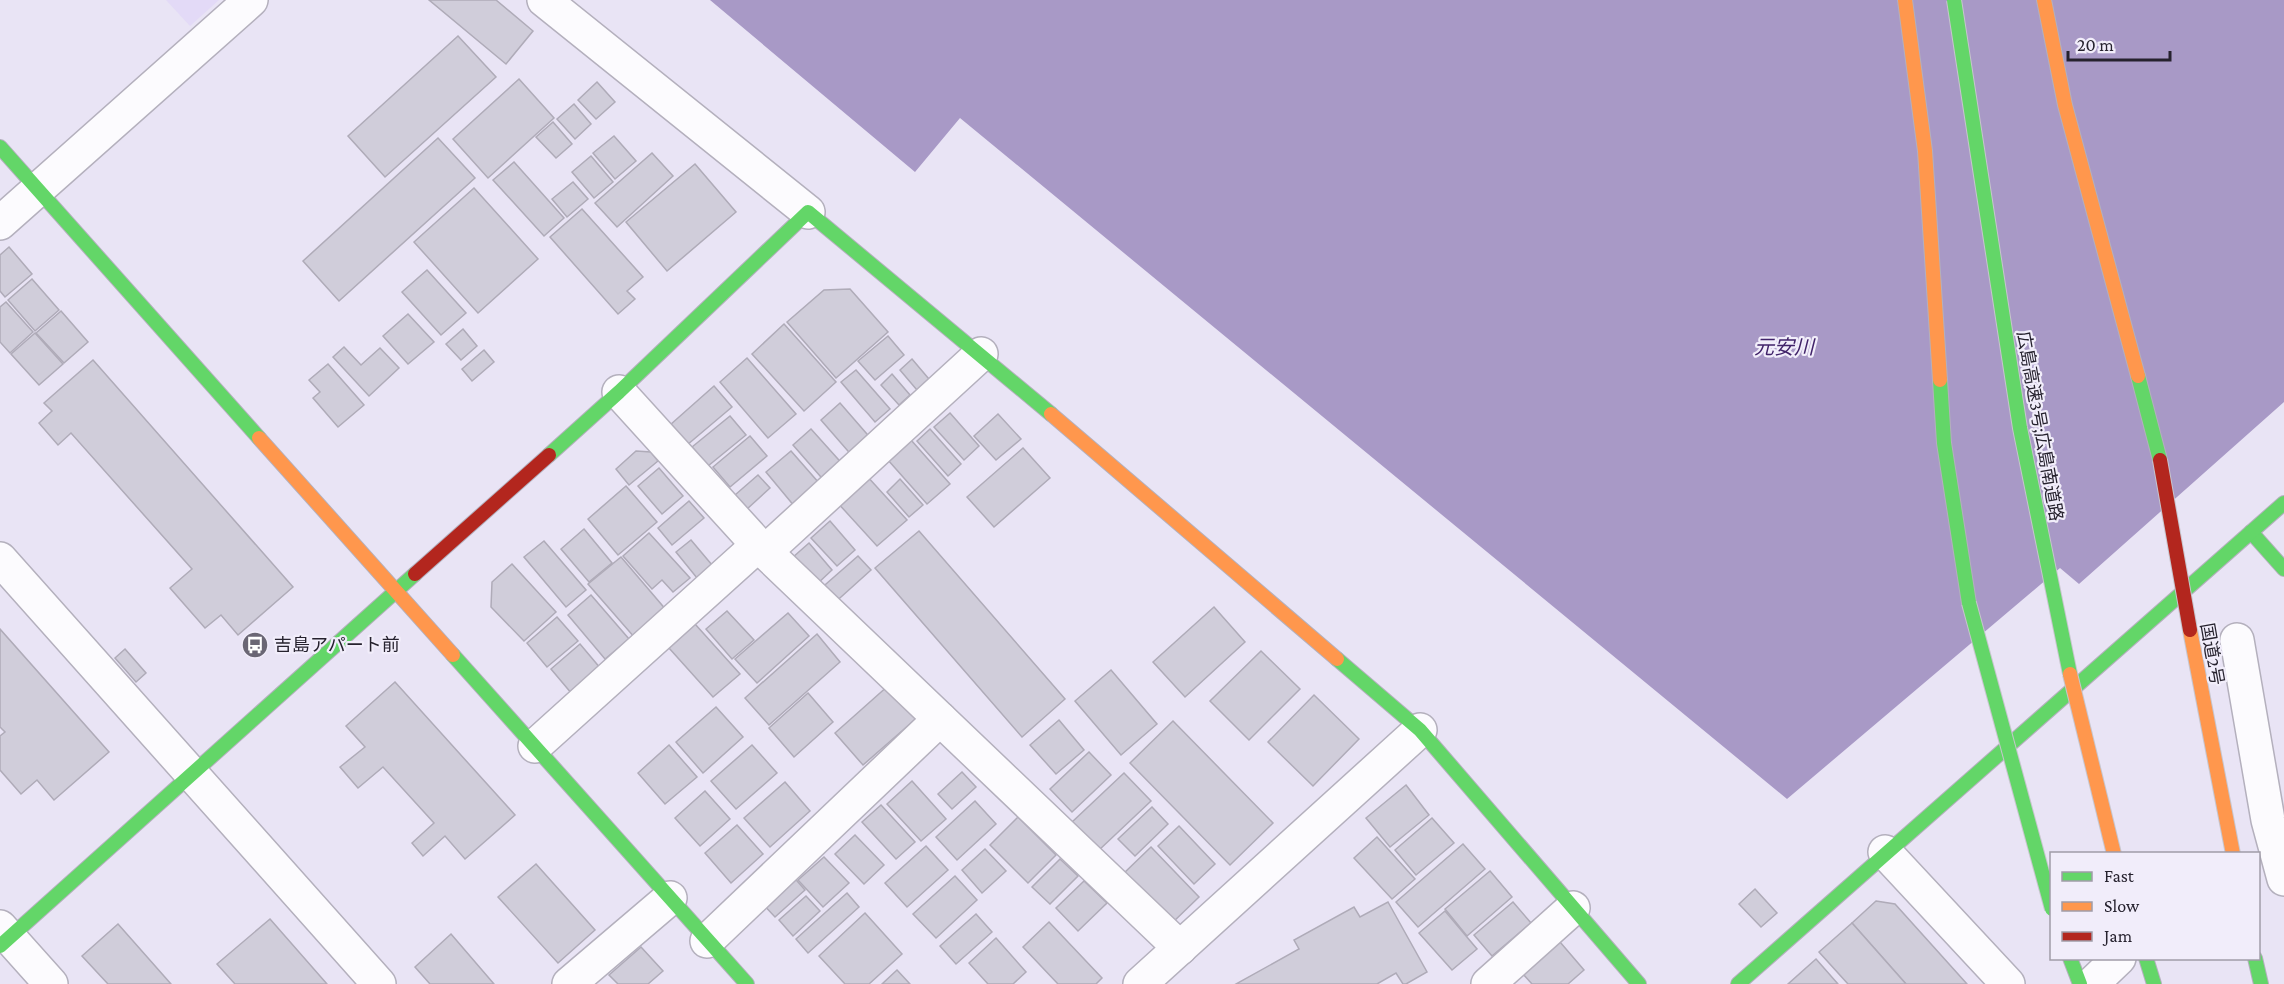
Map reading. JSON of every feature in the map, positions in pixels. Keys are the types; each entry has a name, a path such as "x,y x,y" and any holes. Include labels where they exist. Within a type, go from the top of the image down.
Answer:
{"main road":[{"path":"1905,0 1925,151 1944,443 1969,603 2050,902"},
{"name":"広島高速3号;広島南道路","path":"1954,0 2020,428 2061,636 2114,852"},
{"name":"国道2号","path":"2044,0 2065,105 2160,460 2207,729 2233,852"},
{"path":"0,147 747,984"},
{"path":"3,937 192,775 396,593 619,392 808,212 981,354 1420,730 1640,984"},
{"path":"1738,984 1885,852 2284,503"},
{"path":"2251,532 2284,569"},
{"path":"2071,960 2080,984"},
{"path":"2147,960 2154,984"},
{"path":"2255,960 2261,984"}],"street":[{"path":"0,223 251,0"},
{"path":"544,0 808,212"},
{"path":"535,746 981,354"},
{"path":"619,392 762,548 1180,948"},
{"path":"0,559 379,984"},
{"path":"2237,640 2276,813 2284,879"},
{"path":"707,941 940,719"},
{"path":"1140,984 1420,730"},
{"path":"2235,852 2276,813"},
{"path":"1885,852 2008,984"},
{"path":"569,984 670,898"},
{"path":"1488,984 1573,908"},
{"path":"3,937 51,984"},
{"path":"2092,984 2117,960"}],"shaded area":[{"path":"166,0 219,0 190,26"}],"water":[{"name":"元安川","path":"710,0 2284,0 2284,402 2079,584 2060,568 1787,799 960,118 915,172"}],"building":[{"path":"429,0 496,0 533,31 506,64"},
{"path":"458,36 496,77 385,177 348,136"},
{"path":"519,79 554,118 488,178 453,139"},
{"path":"597,82 615,102 596,119 578,100"},
{"path":"574,104 591,124 575,139 557,119"},
{"path":"553,122 572,144 556,158 536,137"},
{"path":"614,136 636,161 615,179 593,153"},
{"path":"438,138 475,178 339,301 303,261"},
{"path":"652,153 673,176 617,227 595,203"},
{"path":"591,156 613,182 594,198 572,172"},
{"path":"514,162 564,218 544,236 493,180"},
{"path":"695,164 736,212 667,271 626,222"},
{"path":"573,182 588,199 567,217 552,199"},
{"path":"474,188 538,259 478,313 414,242"},
{"path":"582,209 643,277 627,291 635,299 618,314 550,237"},
{"path":"9,247 32,274 5,297 0,291 0,255"},
{"path":"427,270 466,313 441,335 402,292"},
{"path":"32,279 59,310 35,331 8,300"},
{"path":"850,289 888,332 836,378 787,322 824,290"},
{"path":"6,302 33,332 10,353 0,342 0,307"},
{"path":"61,311 88,342 64,363 36,333"},
{"path":"408,314 434,342 408,364 383,336"},
{"path":"784,324 836,382 804,411 752,354"},
{"path":"463,329 477,346 461,360 446,344"},
{"path":"35,333 63,364 39,385 11,354"},
{"path":"888,336 904,355 875,380 858,361"},
{"path":"344,347 361,365 380,348 399,368 369,396 333,357"},
{"path":"484,350 494,362 472,381 462,369"},
{"path":"747,358 796,414 768,438 720,382"},
{"path":"912,359 934,385 922,396 900,370"},
{"path":"93,360 293,587 238,635 221,615 205,628 170,588 192,569 71,433 58,445 39,423 52,411 44,403"},
{"path":"328,364 364,405 338,427 313,398 320,392 309,380"},
{"path":"856,370 890,409 875,422 841,382"},
{"path":"892,374 910,395 899,405 881,385"},
{"path":"714,386 732,407 687,445 670,425"},
{"path":"840,403 873,441 854,458 821,420"},
{"path":"950,413 979,446 964,460 934,427"},
{"path":"998,414 1021,439 996,460 974,436"},
{"path":"730,416 746,435 708,466 692,447"},
{"path":"811,429 846,468 827,484 793,445"},
{"path":"930,429 961,464 948,476 917,441"},
{"path":"750,436 767,456 730,487 713,467"},
{"path":"911,440 950,484 927,504 888,460"},
{"path":"1023,448 1050,478 994,527 967,497"},
{"path":"636,451 651,452 658,461 629,485 616,469"},
{"path":"791,451 826,491 800,513 766,472"},
{"path":"659,468 683,496 662,514 638,486"},
{"path":"758,475 770,488 747,509 735,495"},
{"path":"866,475 907,520 877,546 836,501"},
{"path":"900,479 923,505 909,517 887,492"},
{"path":"626,486 657,522 618,555 588,519"},
{"path":"689,501 704,518 672,545 658,528"},
{"path":"830,521 855,550 837,566 811,538"},
{"path":"584,529 612,563 589,582 561,549"},
{"path":"919,531 1065,699 1022,737 875,568"},
{"path":"649,533 690,578 673,592 662,580 652,589 623,556"},
{"path":"691,540 712,565 697,578 676,552"},
{"path":"544,541 586,590 566,607 524,557"},
{"path":"809,543 832,570 816,585 792,558"},
{"path":"858,556 871,570 831,606 818,591"},
{"path":"621,557 667,611 635,638 588,584"},
{"path":"512,564 556,612 524,641 491,607 492,582"},
{"path":"591,595 629,639 605,659 568,615"},
{"path":"1214,607 1245,642 1185,697 1153,662"},
{"path":"727,611 754,640 732,659 706,629"},
{"path":"788,613 809,636 757,683 735,659"},
{"path":"557,617 578,641 547,667 527,643"},
{"path":"695,624 740,674 713,697 669,648"},
{"path":"0,629 109,752 54,800 37,780 21,794 0,770 0,736 5,732 0,727"},
{"path":"817,634 840,662 769,725 745,698"},
{"path":"580,644 601,669 572,694 551,669"},
{"path":"125,649 146,673 136,682 115,658"},
{"path":"1261,651 1300,689 1249,740 1210,701"},
{"path":"1111,670 1157,724 1121,755 1075,701"},
{"path":"395,682 515,815 465,859 445,836 423,856 412,843 434,823 383,767 358,788 340,767 365,747 346,726"},
{"path":"889,685 918,717 863,765 835,733"},
{"path":"808,693 833,722 794,757 769,728"},
{"path":"1314,695 1359,739 1313,786 1268,742"},
{"path":"716,707 743,737 703,773 676,742"},
{"path":"1059,720 1084,750 1056,774 1030,745"},
{"path":"1173,721 1273,823 1230,865 1130,763"},
{"path":"669,745 697,777 665,804 638,773"},
{"path":"752,745 777,773 736,809 711,781"},
{"path":"1089,752 1111,775 1072,812 1050,789"},
{"path":"962,772 976,787 952,809 938,794"},
{"path":"1124,773 1151,801 1098,851 1071,823"},
{"path":"912,781 946,819 921,841 887,804"},
{"path":"785,782 810,811 770,847 744,818"},
{"path":"1406,785 1429,815 1390,847 1366,818"},
{"path":"705,791 730,819 700,846 675,818"},
{"path":"975,801 996,824 957,860 936,837"},
{"path":"881,805 915,842 896,859 862,822"},
{"path":"1152,807 1168,824 1135,856 1118,839"},
{"path":"1018,817 1056,855 1028,883 990,845"},
{"path":"1432,818 1454,843 1416,875 1395,850"},
{"path":"737,825 763,854 731,883 705,853"},
{"path":"1179,826 1215,864 1194,884 1158,846"},
{"path":"855,835 884,865 864,884 835,854"},
{"path":"1377,837 1415,879 1392,899 1354,858"},
{"path":"1463,844 1485,869 1418,927 1396,902"},
{"path":"926,846 948,870 907,907 885,883"},
{"path":"1151,847 1199,897 1170,925 1122,875"},
{"path":"985,849 1006,871 982,893 962,870"},
{"path":"824,857 849,883 823,907 798,880"},
{"path":"1060,859 1078,876 1050,904 1032,887"},
{"path":"536,864 595,930 558,963 498,897"},
{"path":"1490,871 1512,897 1467,936 1445,909"},
{"path":"791,874 805,890 775,917 761,902"},
{"path":"955,876 977,900 936,938 913,914"},
{"path":"1084,881 1107,903 1078,931 1056,908"},
{"path":"1755,889 1777,913 1761,927 1739,904"},
{"path":"847,893 859,907 808,953 796,939"},
{"path":"806,896 820,911 793,936 779,920"},
{"path":"1876,901 1895,904 1967,984 1906,984 1852,923"},
{"path":"1388,902 1427,972 1406,984 1403,984 1396,973 1377,984 1236,984 1299,949 1294,940 1354,907 1360,917"},
{"path":"1513,902 1531,923 1492,956 1474,935"},
{"path":"1445,911 1477,949 1452,970 1419,933"},
{"path":"865,913 902,954 869,984 845,984 819,956"},
{"path":"976,914 992,932 956,964 940,946"},
{"path":"270,919 327,984 235,984 217,964"},
{"path":"1049,922 1102,978 1096,984 1058,984 1023,947"},
{"path":"1852,923 1906,984 1848,984 1819,952"},
{"path":"118,924 171,984 108,984 82,956"},
{"path":"451,934 494,984 430,984 415,967"},
{"path":"996,938 1026,972 1013,984 988,984 969,963"},
{"path":"1560,942 1584,970 1568,984 1532,984 1523,974"},
{"path":"641,947 663,971 648,984 618,984 609,975"},
{"path":"1816,959 1838,984 1788,984"},
{"path":"897,970 910,984 882,984"}],"traffic: fast":[{"path":"1954,0 2020,428 2070,674"},
{"path":"0,147 259,438"},
{"path":"549,455 619,392 808,212 1051,414"},
{"path":"2138,376 2160,460"},
{"path":"1940,380 1944,443 1969,603"},
{"path":"1738,984 2284,503"},
{"path":"2251,532 2284,569"},
{"path":"0,946 415,574"},
{"path":"1969,603 2050,902"},
{"path":"453,655 747,984"},
{"path":"1337,659 1420,730 1639,984"},
{"path":"2071,960 2080,984"},
{"path":"2147,960 2154,984"},
{"path":"2255,960 2261,984"}],"traffic: slow":[{"path":"1905,0 1925,151 1940,380"},
{"path":"2044,0 2065,105 2138,376"},
{"path":"1051,414 1337,659"},
{"path":"259,438 453,655"},
{"path":"2190,630 2233,852"},
{"path":"2070,674 2114,852"}],"traffic: jam":[{"path":"415,574 549,455"},
{"path":"2160,460 2190,630"}],"place":[{"name":"吉島アパート前","path":"255,645"}]}
